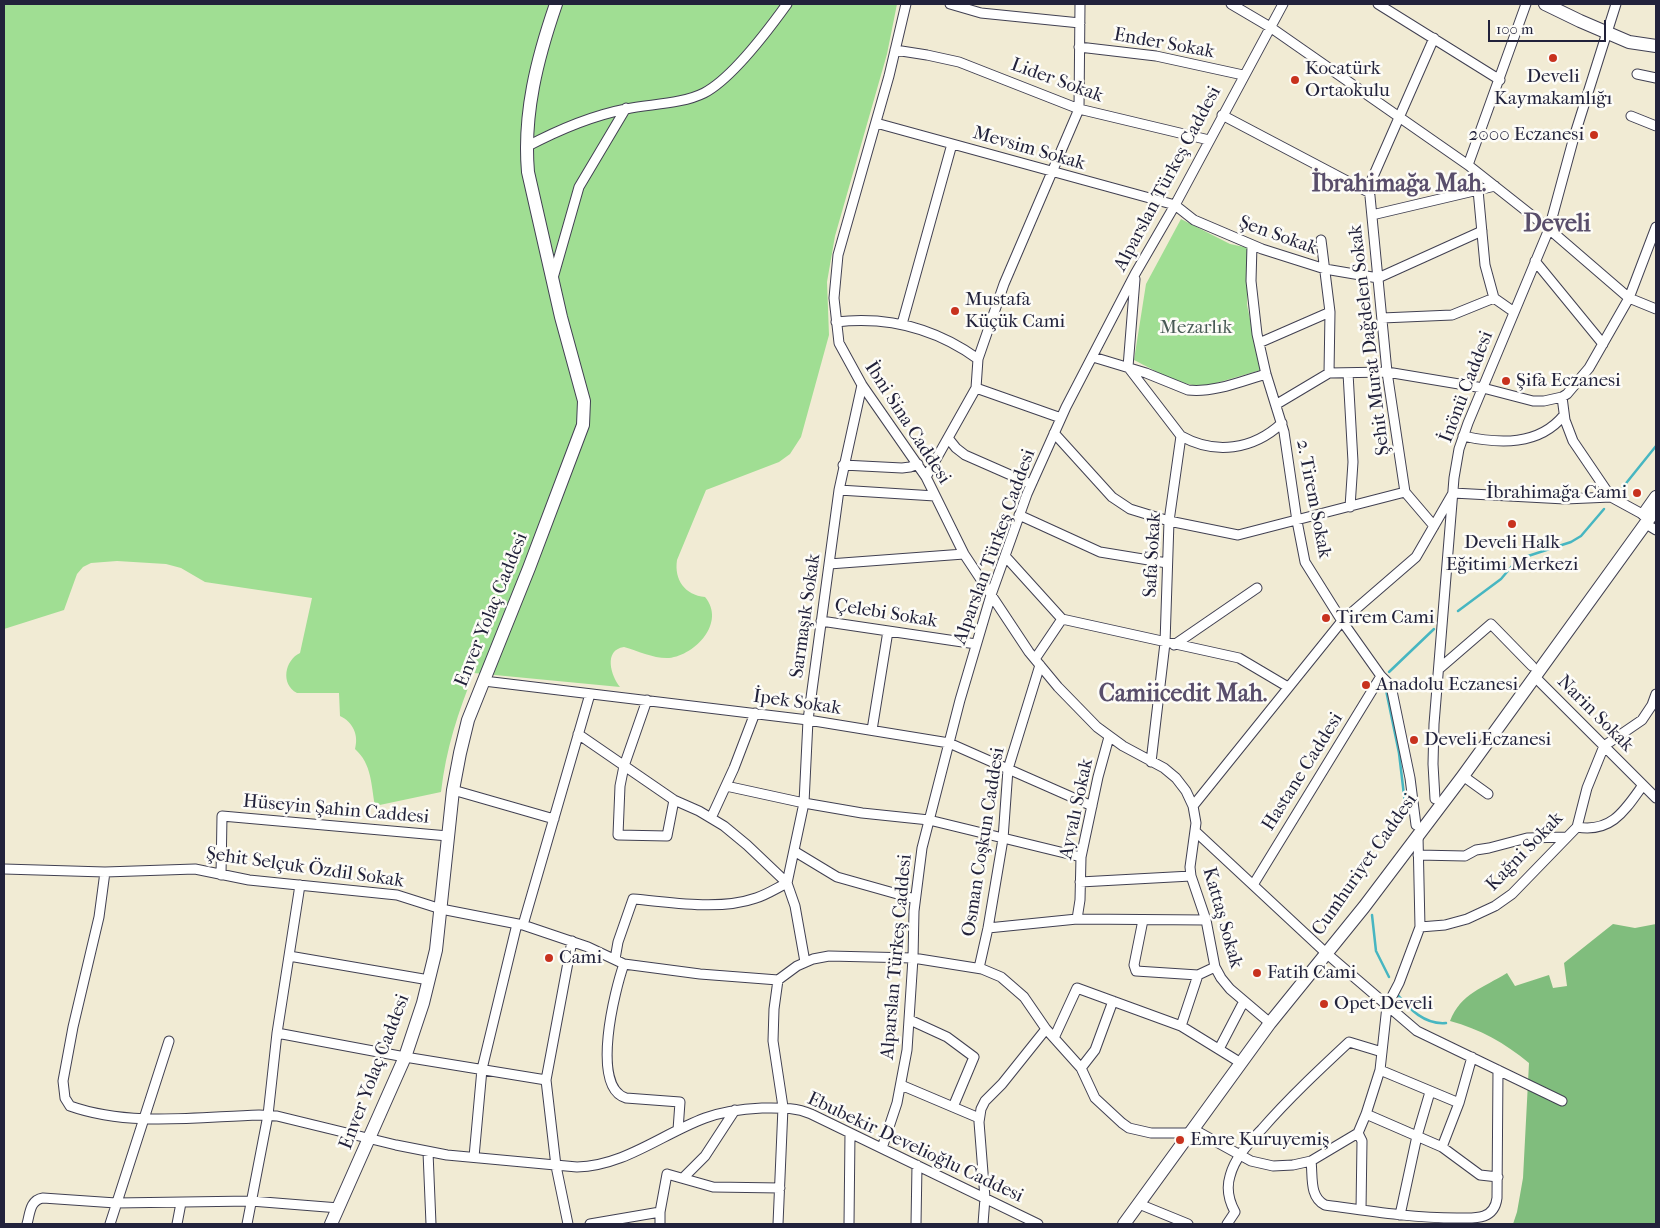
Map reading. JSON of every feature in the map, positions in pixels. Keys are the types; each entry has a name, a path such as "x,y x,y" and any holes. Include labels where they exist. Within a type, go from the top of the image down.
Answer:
{"street":[{"name":"Enver Yolaç Caddesi","path":"331,1224 405,1057 429,980 436,950 453,790 464,736 583,425 584,401 552,281 528,172 526,148 528,116 535,76 544,39 556,4"},
{"path":"526,148 578,122 626,108 692,97 711,89 756,44 787,4"},
{"name":"İbni Sina Caddesi","path":"906,4 876,123 838,255 834,292 839,343 862,385 918,464 964,554 1016,634 1037,662 1071,701 1110,737 1164,768 1176,778 1186,791 1193,806 1195,831"},
{"path":"950,4 1080,23"},
{"path":"926,478 976,388 978,359 1004,284 1078,109 1080,4"},
{"path":"1231,4 1270,27 1468,165 1549,229 1629,298 1656,309"},
{"name":"Alparslan Türkeş Caddesi","path":"882,1148 901,1085 907,1050 913,958 914,899 919,862 928,820 976,644 1019,515 1054,433 1092,357 1135,274 1175,205 1243,75 1283,4"},
{"path":"1378,4 1500,80"},
{"path":"1468,165 1526,4"},
{"path":"1545,4 1629,42 1656,46"},
{"name":"İnönü Caddesi","path":"1435,799 1433,738 1456,464 1463,436 1549,229 1574,137 1616,4"},
{"name":"Şehit Murat Dağdelen Sokak","path":"1405,492 1387,372 1369,186 1434,38"},
{"name":"Ender Sokak","path":"1079,47 1156,56 1243,75"},
{"name":"Lider Sokak","path":"895,50 959,62 1078,109 1209,140"},
{"path":"1636,74 1656,78"},
{"path":"552,281 579,186 626,108"},
{"path":"1222,115 1370,193"},
{"path":"1631,116 1656,126"},
{"name":"Mevsim Sokak","path":"876,123 1175,205"},
{"path":"902,324 952,144"},
{"path":"1372,216 1495,186"},
{"path":"1478,190 1485,265 1494,298 1514,312"},
{"name":"Şen Sokak","path":"1175,205 1194,220 1252,245 1325,269 1378,278"},
{"path":"1277,404 1329,373 1387,372 1483,388 1533,401 1544,401 1562,397 1567,394 1589,368 1629,298 1656,227"},
{"path":"1378,278 1482,230"},
{"path":"1321,240 1330,312 1329,373"},
{"name":"2. Tirem Sokak","path":"1252,245 1252,299 1259,343 1266,374 1282,423 1305,562 1342,621 1391,686 1410,778 1417,830 1420,927"},
{"path":"1535,262 1603,344"},
{"path":"1135,274 1128,367 1181,436 1205,446 1231,448 1259,440 1282,423"},
{"path":"1382,318 1452,315 1494,298"},
{"path":"1259,343 1330,312"},
{"path":"836,322 878,320 919,328 944,338 978,359"},
{"path":"1092,357 1128,367 1195,391 1209,390 1266,374"},
{"path":"1348,373 1352,462 1350,507"},
{"name":"Sarmaşık Sokak","path":"787,883 804,803 808,720 839,490 862,385"},
{"path":"976,388 1061,418"},
{"path":"1562,397 1564,415 1569,431 1579,450 1611,497 1649,523"},
{"path":"1463,436 1495,441 1529,439 1549,430 1564,415"},
{"path":"1054,433 1117,500 1139,513 1169,521 1238,535 1405,492 1434,526"},
{"name":"Safa Sokak","path":"1151,762 1170,644 1167,562 1169,521 1181,436"},
{"path":"948,438 965,455 1031,484"},
{"path":"843,465 902,468 918,464"},
{"path":"839,490 935,496"},
{"path":"1193,806 1342,621 1416,557 1454,493 1565,499 1611,497"},
{"name":"Cumhuriyet Caddesi","path":"1649,523 1656,497"},
{"name":"Cumhuriyet Caddesi","path":"1124,1224 1270,1023 1364,907 1417,830 1435,799 1649,523 1656,509"},
{"path":"1019,515 1100,552 1167,562"},
{"path":"829,564 964,554"},
{"path":"1005,556 1062,619 1239,658 1288,687"},
{"path":"1170,644 1257,588"},
{"name":"Osman Coşkun Caddesi","path":"979,968 988,928 1002,839 1008,769 1037,662 1062,619"},
{"name":"Çelebi Sokak","path":"821,621 976,644"},
{"name":"Narin Sokak","path":"1440,668 1491,624 1604,746 1656,795"},
{"path":"872,730 888,631"},
{"name":"Cumhuriyet Caddesi","path":"1417,830 1462,776 1533,671"},
{"name":"Hastane Caddesi","path":"1253,885 1382,676"},
{"name":"İpek Sokak","path":"484,681 808,720 949,743 1092,806"},
{"path":"474,1158 482,1069 520,925 554,819 590,694"},
{"path":"1604,746 1642,720 1656,694"},
{"path":"647,700 624,766 620,786 618,835 667,836 674,800"},
{"path":"711,818 755,713"},
{"path":"578,734 674,800 711,818 741,840 787,883 795,906 805,962"},
{"name":"Ayvalı Sokak","path":"1077,919 1080,900 1081,856 1110,737"},
{"name":"Kağni Sokak","path":"1420,927 1457,922 1477,916 1512,894 1577,828 1587,788 1604,746"},
{"path":"1462,776 1488,794"},
{"path":"1577,828 1592,828 1613,821 1623,812 1644,785"},
{"path":"726,786 862,813 928,820 1002,839 1081,856"},
{"path":"453,790 554,819"},
{"name":"Hüseyin Şahin Caddesi","path":"221,875 222,816 448,836"},
{"path":"1195,831 1326,953 1417,1031 1562,1101"},
{"name":"Kattaş Sokak","path":"1195,831 1190,867 1191,876 1206,920 1215,966 1225,984 1270,1023"},
{"path":"1418,855 1465,856 1476,850 1527,838 1567,837"},
{"path":"794,851 837,876 914,899"},
{"name":"Şehit Selçuk Özdil Sokak","path":"4,869 105,872 195,869 221,875 397,895 441,909 520,925 572,942 624,964 700,974 778,980"},
{"name":"Ebubekir Develioğlu Caddesi","path":"105,872 98,923 63,1081 63,1092 70,1106 114,1117 145,1119 268,1115 290,1118 428,1152 556,1166 585,1166 610,1162 705,1118 735,1110 783,1108 804,1111 1038,1224"},
{"path":"1080,882 1191,876"},
{"path":"615,959 621,933 633,899 692,904 723,904 756,898 787,883"},
{"path":"247,1224 268,1115 277,1033 300,885"},
{"path":"988,928 1077,919 1206,920"},
{"path":"1143,920 1134,967 1136,971 1198,975 1215,966"},
{"path":"778,1224 783,1108 773,1041 774,1009 778,980 790,970 805,962 821,957 838,956 913,958 979,968 1001,977 1024,996 1046,1029 1082,1068 1094,1098 1129,1128 1162,1134 1192,1131 1257,1163 1273,1166 1311,1161 1358,1133 1380,1070 1387,1006 1399,983 1420,927"},
{"path":"568,1224 556,1166 546,1080 572,942"},
{"path":"289,956 429,980"},
{"path":"624,964 615,991 609,1026 608,1066 612,1086 618,1094 626,1098 680,1102 678,1130"},
{"path":"1181,1026 1198,975"},
{"path":"1054,1038 1077,988 1181,1026 1241,1063"},
{"path":"1082,1068 1095,1050 1113,1001"},
{"path":"1219,1049 1244,1001"},
{"path":"910,1020 942,1035 974,1057 953,1107"},
{"path":"983,1224 985,1198 979,1118 981,1109 985,1101 1002,1084 1046,1029"},
{"path":"277,1033 405,1057 546,1080"},
{"path":"110,1224 169,1041"},
{"path":"1227,1224 1235,1212 1230,1200 1228,1181 1232,1169 1239,1155 1287,1101 1349,1042 1382,1052"},
{"path":"1442,1147 1459,1103 1472,1057"},
{"path":"1380,1070 1459,1103"},
{"path":"1311,1161 1314,1194 1325,1205 1400,1215 1479,1221 1495,1206 1497,1198 1498,1070"},
{"path":"901,1085 979,1118"},
{"path":"1400,1215 1417,1136 1430,1092"},
{"path":"683,1178 705,1156 735,1110"},
{"path":"1366,1114 1442,1147 1480,1175 1498,1176"},
{"path":"849,1224 850,1133"},
{"path":"1358,1133 1362,1141 1361,1210"},
{"path":"428,1152 431,1224"},
{"path":"916,1224 917,1165"},
{"path":"660,1224 660,1212 668,1174 713,1187 780,1188"},
{"path":"27,1224 33,1203 40,1198 116,1202 251,1202 339,1208"},
{"path":"177,1224 181,1203"},
{"path":"1139,1204 1188,1224"},
{"path":"590,1224 660,1212"}],"green space":[{"path":"4,4 897,4 887,54 835,236 827,282 829,335 801,437 790,454 779,462 706,490 677,560 677,574 682,585 692,593 705,597 711,607 712,617 710,626 698,644 679,656 669,658 652,656 624,647 617,649 611,658 611,664 614,677 620,687 474,673 453,731 441,792 375,806 368,768 361,755 355,749 356,739 354,730 352,725 340,716 339,693 297,693 288,684 286,672 291,661 300,653 312,598 205,582 181,568 166,564 117,561 91,563 83,567 77,574 64,610 4,629"},
{"name":"Mezarlık","path":"1181,219 1230,244 1249,248 1247,305 1261,370 1206,386 1197,386 1169,378 1134,360 1146,284"},
{"path":"1613,924 1635,928 1656,924 1656,1224 1513,1224 1523,1178 1529,1063 1511,1049 1492,1038 1472,1028 1450,1021 1460,1004 1467,997 1507,973 1515,986 1549,975 1553,988 1567,986 1564,963"}],"waterway":[{"path":"1619,492 1656,446"},
{"path":"1458,611 1501,579 1512,566 1525,557 1571,542 1581,536 1604,509"},
{"path":"1389,672 1434,629"},
{"path":"1386,690 1399,753 1406,812"},
{"path":"1372,915 1376,951 1389,977"},
{"path":"1397,994 1412,1010 1424,1019 1446,1023"}],"place":[{"name":"Develi Kaymakamlığı","path":"1553,58"},
{"name":"Kocatürk Ortaokulu","path":"1295,80"},
{"name":"2000 Eczanesi","path":"1594,135"},
{"name":"Mustafa Küçük Cami","path":"955,311"},
{"name":"Şifa Eczanesi","path":"1506,381"},
{"name":"İbrahimağa Cami","path":"1637,493"},
{"name":"Develi Halk Eğitimi Merkezi","path":"1512,524"},
{"name":"Tirem Cami","path":"1326,618"},
{"name":"Anadolu Eczanesi","path":"1366,685"},
{"name":"Develi Eczanesi","path":"1414,740"},
{"name":"Cami","path":"549,958"},
{"name":"Fatih Cami","path":"1257,973"},
{"name":"Opet Develi","path":"1324,1004"},
{"name":"Emre Kuruyemiş","path":"1180,1140"}],"district":[{"name":"İbrahimağa Mah.","path":"1399,185"},
{"name":"Develi","path":"1557,225"},
{"name":"Camiicedit Mah.","path":"1183,695"}]}
